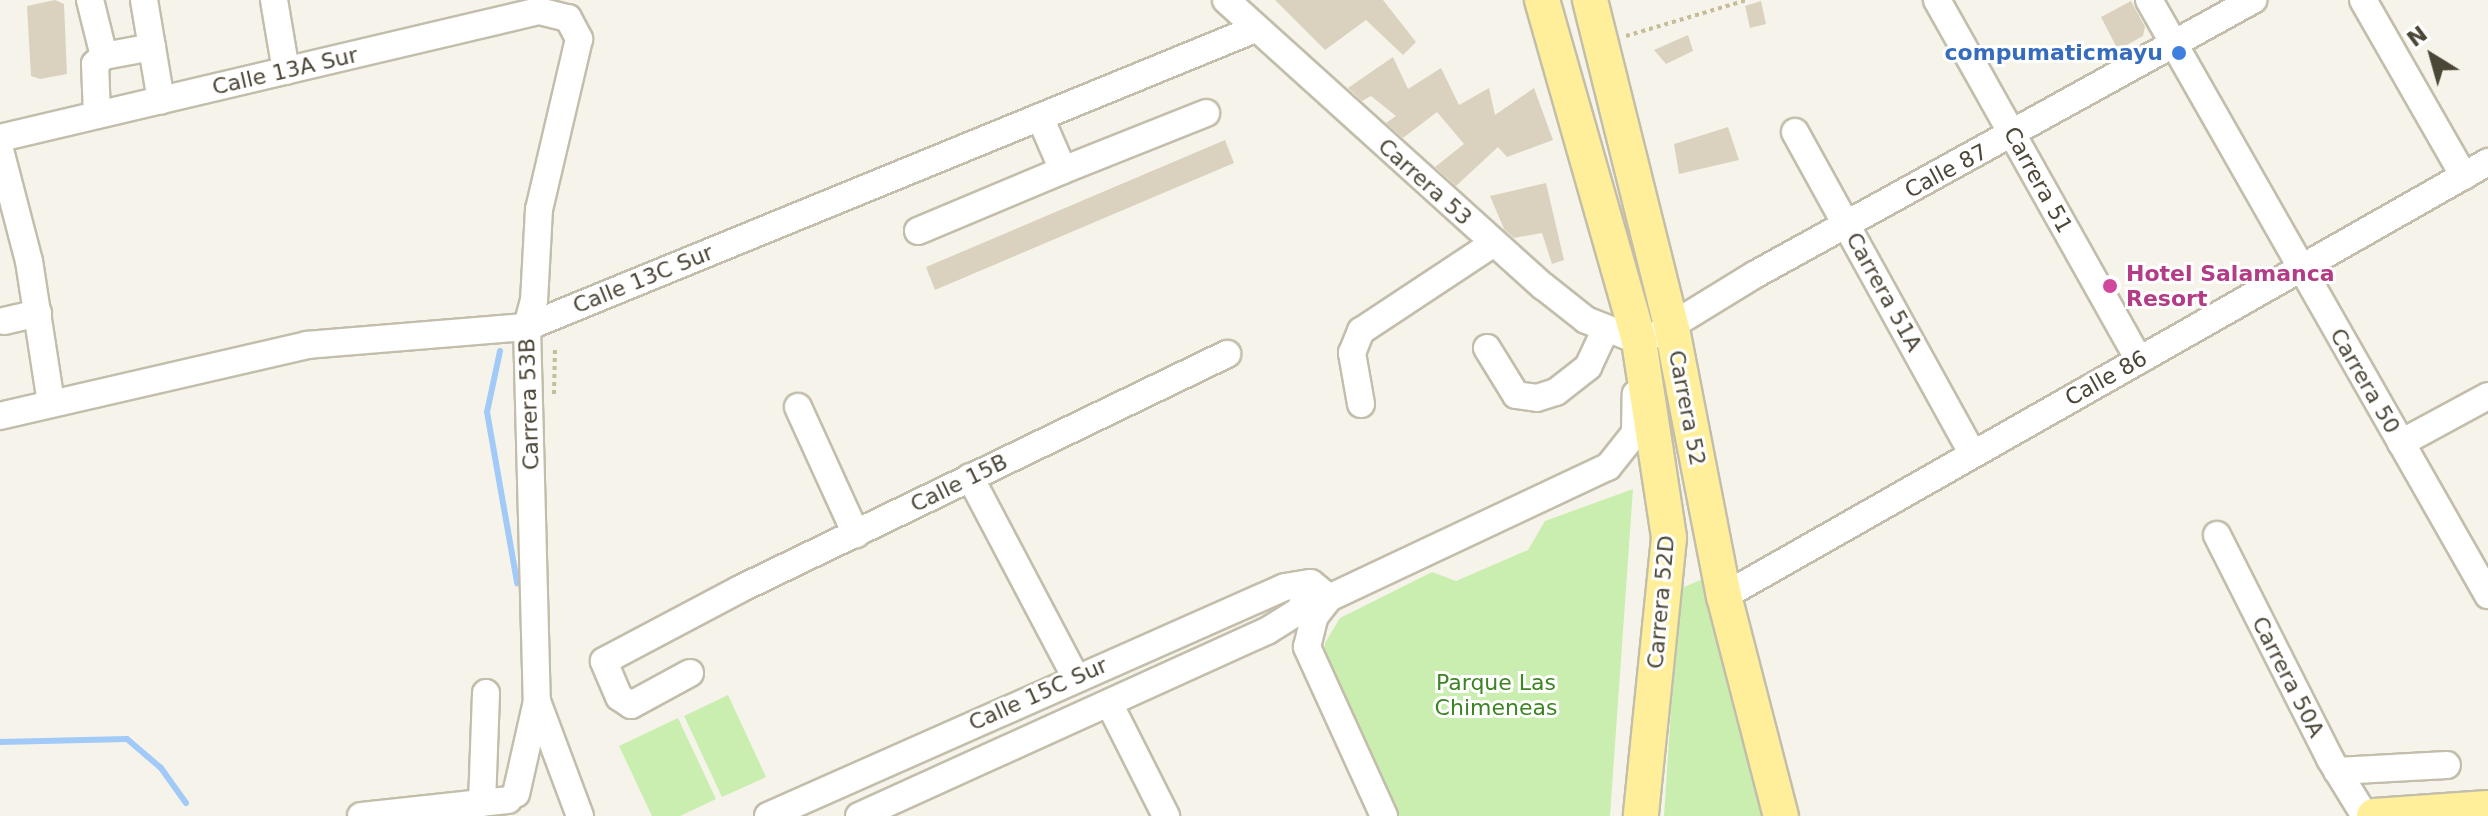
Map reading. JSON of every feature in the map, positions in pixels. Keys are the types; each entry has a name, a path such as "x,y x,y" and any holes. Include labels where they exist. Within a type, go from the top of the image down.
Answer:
{"main road":[{"name":"Carrera 52","path":"1542,0 1639,341"},
{"name":"Carrera 52","path":"1590,0 1672,329 1724,596 1781,816"},
{"name":"Carrera 52D","path":"1639,341 1669,538 1641,816"},
{"path":"2424,814 2456,792 2488,787"},
{"path":"2374,816 2488,808"}],"street":[{"path":"90,0 104,56"},
{"path":"144,0 161,101"},
{"path":"274,0 286,71"},
{"name":"Carrera 53","path":"1226,0 1494,243 1605,331 1639,341"},
{"name":"Carrera 51","path":"1937,0 2139,360"},
{"name":"Carrera 50","path":"2149,0 2488,595"},
{"name":"Calle 87","path":"1639,341 1672,329 1847,225 2253,0"},
{"path":"2363,0 2464,176"},
{"name":"Calle 13A Sur","path":"0,138 539,11 568,18"},
{"name":"Carrera 53B","path":"568,18 579,39 539,209 534,300 527,327 537,701 568,791 580,816"},
{"name":"Calle 13C Sur","path":"0,416 307,345 527,327 1255,29"},
{"path":"97,115 93,78 95,64 104,56 152,47"},
{"path":"918,231 1206,113"},
{"path":"1040,117 1063,170"},
{"name":"Carrera 51A","path":"1795,132 1972,453"},
{"path":"0,150 38,313 51,403"},
{"name":"Calle 86","path":"1724,596 2488,162"},
{"path":"1361,404 1352,353 1361,331 1494,243"},
{"path":"4,321 38,313"},
{"path":"1487,348 1516,395 1537,398 1556,392 1588,367 1605,331"},
{"name":"Calle 15C Sur","path":"859,816 1267,631 1300,610 1320,591 1608,467 1635,433 1639,341"},
{"name":"Calle 15B","path":"690,673 631,705 619,697 604,666 608,657 692,614 1227,354"},
{"path":"2401,443 2488,396"},
{"path":"798,407 856,534"},
{"path":"970,477 1075,676"},
{"name":"Carrera 50A","path":"2217,535 2337,771 2365,816"},
{"name":"Calle 15C Sur","path":"768,816 1075,676 1285,587 1320,591"},
{"path":"1307,647 1320,591"},
{"path":"1267,631 1295,637 1307,647 1384,816"},
{"path":"486,693 502,803"},
{"name":"Carrera 53B","path":"502,803 537,701"},
{"path":"1109,703 1166,816"},
{"path":"2337,771 2447,765"},
{"path":"361,816 502,803 545,787 568,791"}],"path":[{"path":"1626,36 1747,0"}],"green space":[{"name":"Parque Las Chimeneas","path":"1633,489 1610,816 1394,816 1321,668 1325,643 1340,618 1432,572 1456,581 1528,550 1545,521"},
{"path":"1703,579 1763,816 1664,816 1679,589"},
{"path":"728,695 766,777 722,797 684,716"},
{"path":"678,718 716,799 680,816 652,816 619,746"}],"building":[{"path":"55,0 64,4 67,74 40,79 31,76 27,6"},
{"path":"1275,0 1383,0 1416,42 1403,55 1366,20 1325,50"},
{"path":"1761,1 1766,24 1750,28 1745,6"},
{"path":"2131,1 2145,27 2143,36 2118,50 2101,17"},
{"path":"1688,35 1693,51 1666,64 1654,50"},
{"path":"1393,57 1408,89 1441,68 1459,105 1489,88 1495,115 1534,88 1553,140 1507,157 1498,147 1456,186 1435,167 1464,144 1437,112 1403,138 1386,123 1396,116 1371,96 1362,101 1348,88"},
{"path":"1728,127 1739,160 1679,174 1674,144"},
{"path":"1225,140 1234,163 935,290 926,267"},
{"path":"1546,183 1564,260 1552,264 1542,233 1514,238 1504,229 1490,196"}],"waterway":[{"path":"500,351 487,412 517,583"},
{"path":"0,742 127,739 161,768 186,803"}],"place":[{"name":"compumaticmayu","path":"2179,53"},
{"name":"Hotel Salamanca Resort","path":"2110,286"}]}
